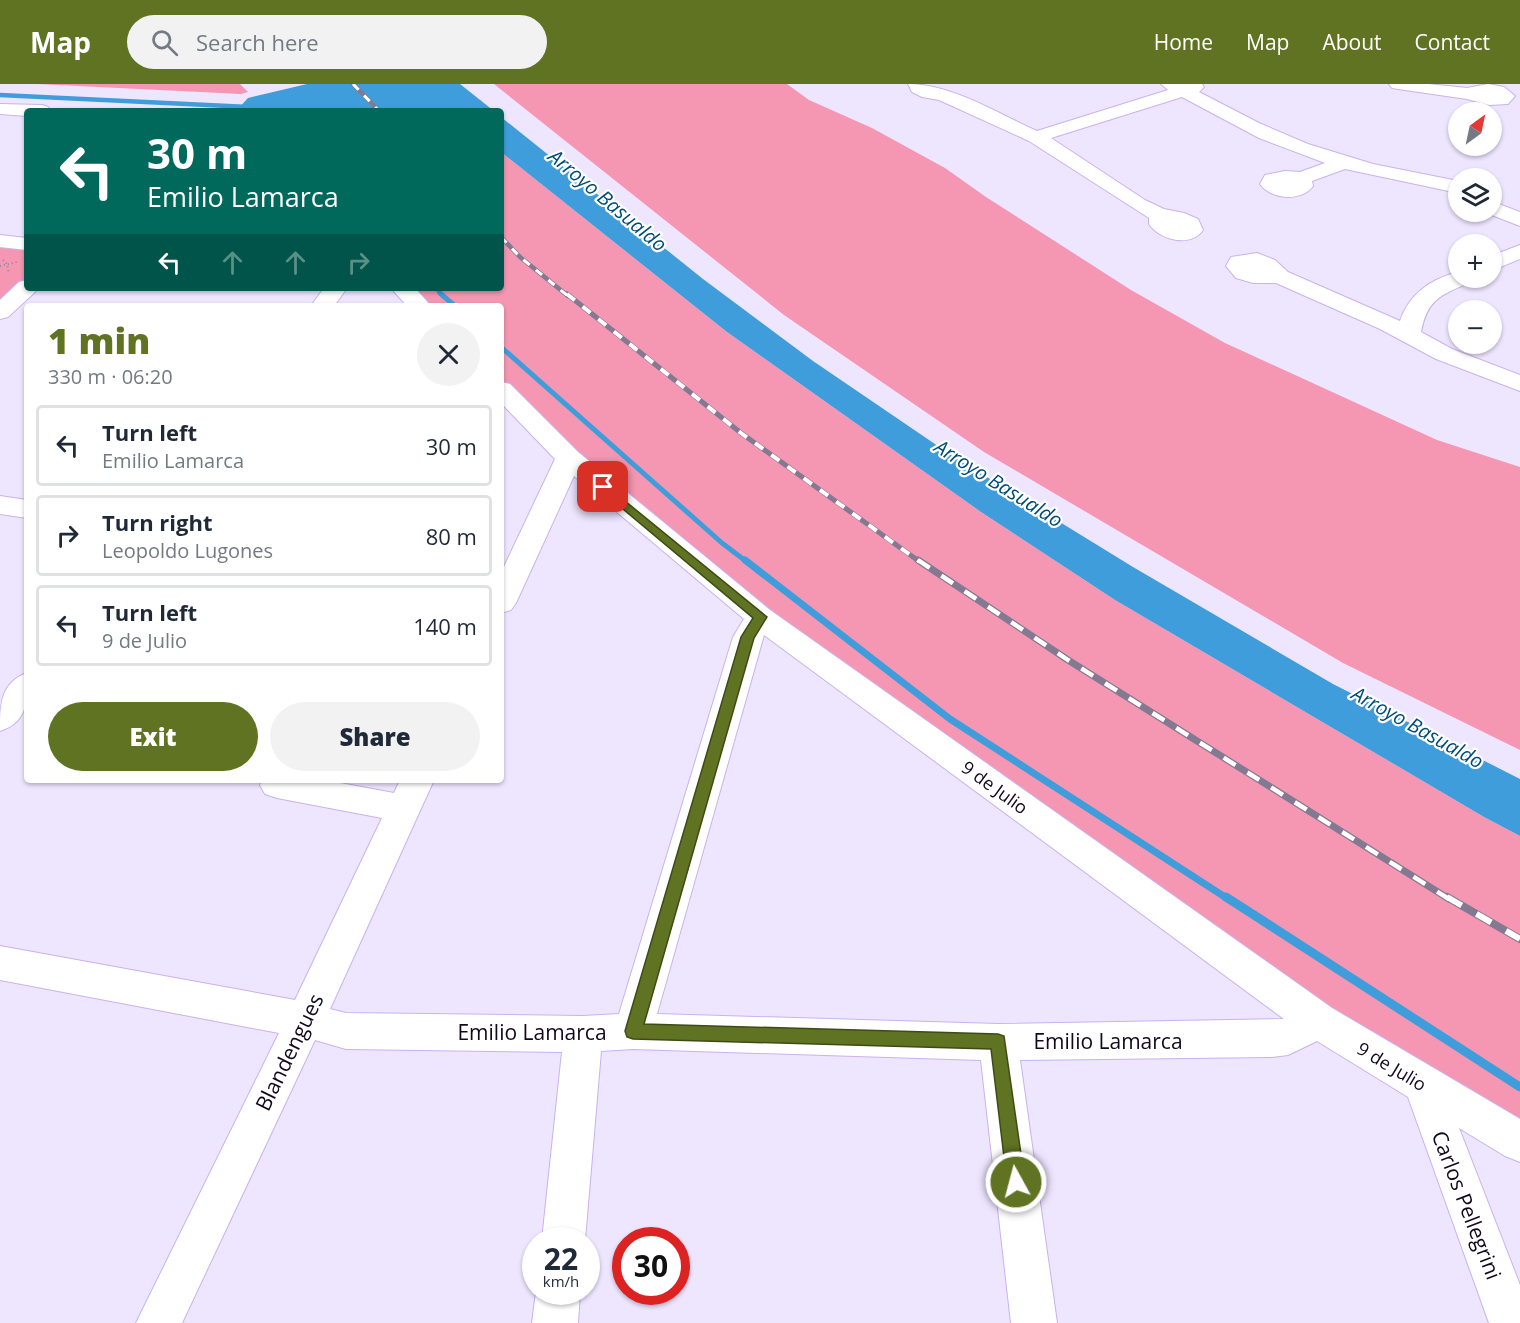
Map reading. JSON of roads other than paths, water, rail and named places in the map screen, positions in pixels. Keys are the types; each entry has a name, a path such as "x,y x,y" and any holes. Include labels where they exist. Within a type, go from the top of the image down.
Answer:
{"street":[{"path":"917,84 922,91 942,89 1036,137 1120,194 1159,215"},
{"path":"1036,137 1177,87 1205,84"},
{"path":"1398,84 1469,94"},
{"path":"1177,87 1280,140 1345,162 1448,185"},
{"path":"0,110 24,111"},
{"path":"1302,178 1345,162"},
{"path":"1403,176 1448,191"},
{"path":"1502,203 1520,220"},
{"path":"0,241 24,244"},
{"path":"1502,259 1520,251"},
{"path":"1280,277 1409,335 1444,354 1520,384"},
{"path":"0,312 17,284"},
{"path":"1409,335 1411,319 1422,297 1448,284"},
{"path":"324,303 334,291"},
{"path":"405,291 417,303"},
{"name":"9 de Julio","path":"504,392 569,458 760,617 1318,1021 1520,1142"},
{"path":"504,590 508,572 569,458"},
{"path":"0,505 24,509"},
{"path":"633,1031 748,637 760,617"},
{"path":"0,719 24,689"},
{"path":"277,785 410,794"},
{"name":"Blandengues","path":"159,1323 305,1020 410,794"},
{"name":"Emilio Lamarca","path":"0,963 305,1020 346,1031 583,1034 633,1031 998,1042 1272,1039 1288,1037 1318,1021"},
{"path":"564,1227 583,1034"},
{"path":"998,1042 1034,1323"},
{"name":"Carlos Pellegrini","path":"1426,1086 1431,1109 1512,1323"},
{"path":"555,1323 557,1305"}],"water":[{"path":"307,84 460,84 490,108 239,108 248,98"},
{"name":"Arroyo Basualdo","path":"504,119 703,279 813,361 954,457 1133,567 1333,684 1520,779 1520,836 1115,600 981,512 727,332 504,154"}],"waterway":[{"name":"Arroyo Basualdo","path":"0,95 249,107"},
{"path":"441,294 452,303"},
{"path":"504,350 722,543 747,562"},
{"path":"745,560 950,719 1228,899"},
{"path":"1226,897 1520,1087"}],"railway":[{"path":"353,84 376,108"},
{"path":"504,240 520,257 568,296"},
{"path":"567,294 741,433 920,562"},
{"path":"918,560 1068,660 1449,899"},
{"path":"1447,897 1520,939"}]}
